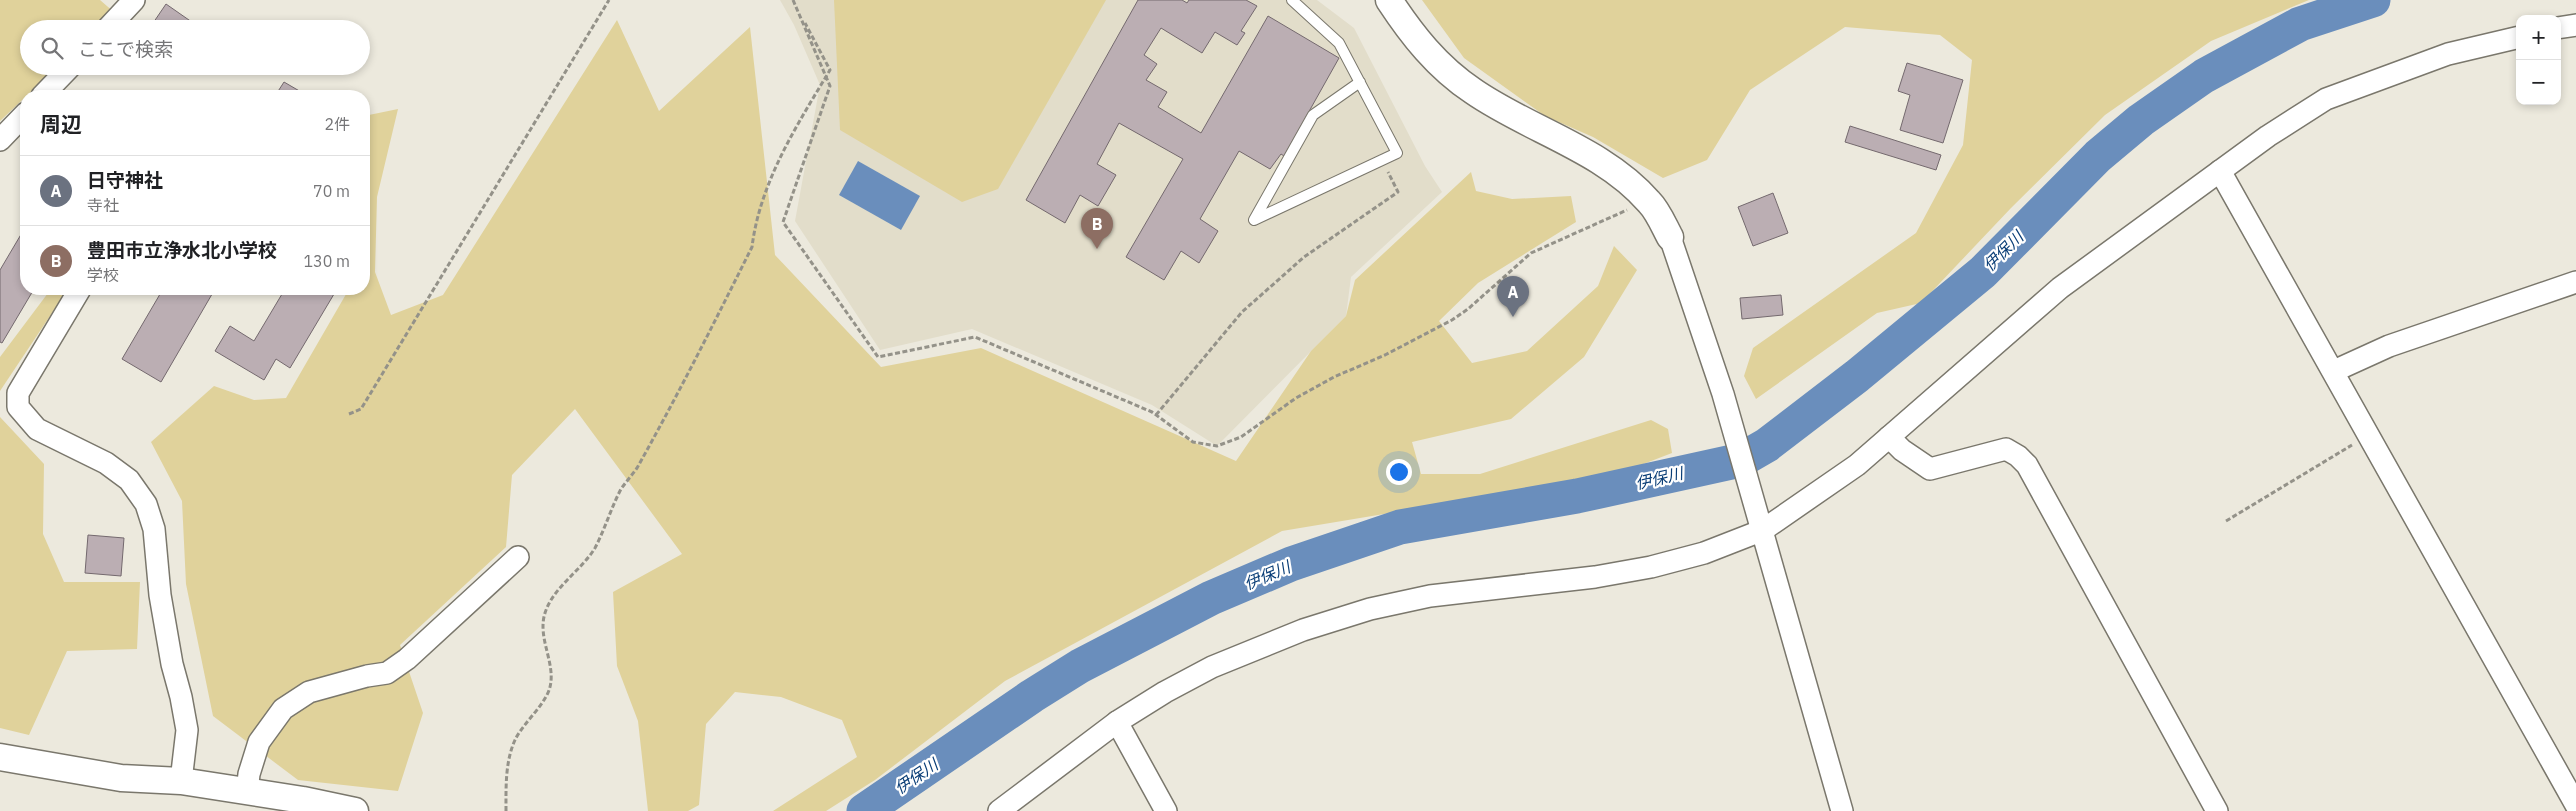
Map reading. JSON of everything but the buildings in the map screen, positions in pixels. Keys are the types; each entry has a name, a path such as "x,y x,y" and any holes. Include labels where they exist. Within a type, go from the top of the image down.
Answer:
{"street":[{"path":"115,20 134,0"},
{"path":"1389,0 1411,33 1444,69 1473,92 1596,160 1627,180 1650,203 1670,237 1723,394 1842,811"},
{"path":"2561,27 2576,24"},
{"path":"999,811 1117,722 1165,692 1238,656 1303,630 1370,609 1430,596 1595,578 1651,567 1704,553 1761,522 1857,464 2060,288 2268,136 2326,99 2448,54 2516,37"},
{"path":"48,90 62,75"},
{"path":"0,140 20,119"},
{"path":"2220,171 2576,805"},
{"path":"2334,371 2389,346 2576,282"},
{"path":"76,295 18,393 18,407 38,428 106,463 129,480 146,504 154,529 160,595 172,664 187,730 181,782"},
{"path":"1889,437 1902,450 1930,469 2006,449 2018,456 2027,465 2217,811"},
{"path":"247,792 249,774 259,742 283,708 309,692 367,676 386,673 408,659 518,557"},
{"path":"1117,722 1166,811"},
{"path":"0,757 121,778 181,782 247,792 354,811"}],"lane":[{"path":"1292,0 1339,43 1360,82 1397,153 1254,220 1313,115 1360,82"}],"path":[{"path":"349,414 361,409 609,0"},
{"path":"793,0 830,86 784,222 878,357 975,337 1156,415 1193,442 1217,446 1241,438 1296,398 1452,320 1468,309 1531,253 1630,209"},
{"path":"506,811 506,782 515,740 536,709 546,698 550,686 550,662 542,633 550,601 586,562 621,490 635,470 690,369 752,247 755,225 781,153 830,70 793,0"},
{"path":"1156,415 1242,312 1304,257 1398,192 1382,160"},
{"path":"2226,521 2369,435"}],"shaded area":[{"path":"0,0 100,0 115,13 108,20 20,20 20,75 49,75 33,90 20,90 20,102 0,121"},
{"path":"780,0 1317,0 1354,28 1425,166 1442,192 1351,277 1346,316 1217,446 1152,405 972,329 880,350 795,221 820,85 794,25"},
{"path":"834,0 1106,0 998,189 962,202 840,130"},
{"path":"1422,0 2309,0 2211,41 2105,115 2011,208 1921,303 1877,313 1756,399 1744,376 1753,348 1916,233 1963,145 1972,60 1940,35 1845,27 1750,90 1707,160 1663,178 1593,137 1545,116 1464,58"},
{"path":"617,20 659,111 750,27 775,255 881,367 981,348 1236,461 1311,351 1346,316 1355,280 1471,172 1476,191 1512,199 1571,196 1576,222 1478,283 1439,321 1472,363 1527,351 1598,286 1614,246 1637,270 1584,357 1511,419 1412,442 1421,474 1480,474 1651,420 1668,429 1672,453 1633,468 1462,501 1282,531 1005,681 875,780 826,811 773,811 857,757 842,720 781,697 735,692 706,724 699,805 688,811 648,811 638,721 617,666 613,592 682,554 575,409 512,475 506,547 400,645 423,713 398,791 298,780 213,716 186,584 182,501 151,442 214,386 254,400 286,398 346,295 370,295 370,115 398,109 377,197 375,272 391,315 443,295"},
{"path":"46,295 64,295 0,391 0,357"},
{"path":"0,417 44,464 43,534 64,582 140,582 137,649 67,651 29,735 0,728"}],"water":[{"path":"858,161 920,196 901,230 839,195"}],"waterway":[{"name":"伊保川","path":"864,811 1032,696 1080,666 1211,598 1291,564 1400,527 1577,496 1741,460 1767,445 1857,376 1983,272 2098,156 2141,120 2204,76 2300,24 2373,0"}],"place":[{"name":"豊田市立浄水北小学校","path":"1097,249"},
{"name":"日守神社","path":"1513,317"}]}
